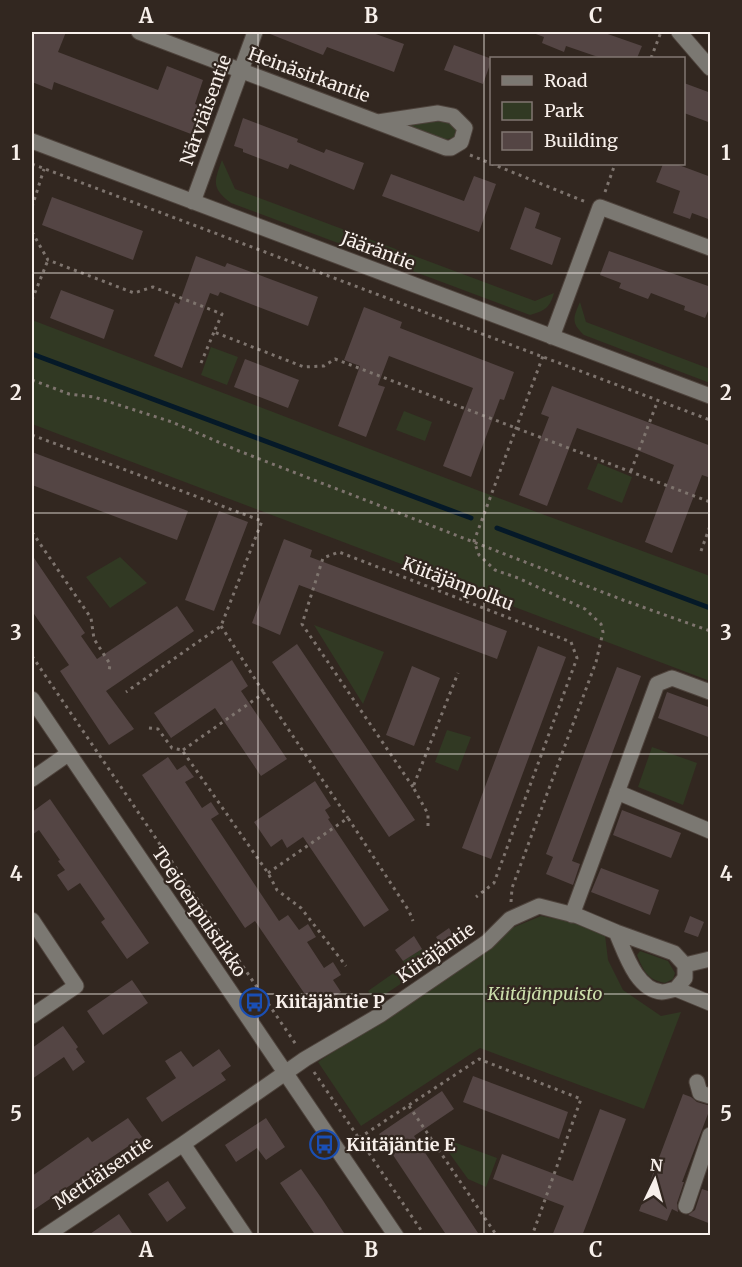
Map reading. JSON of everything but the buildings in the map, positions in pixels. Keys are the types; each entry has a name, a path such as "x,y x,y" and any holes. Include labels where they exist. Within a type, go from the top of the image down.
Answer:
{"street":[{"name":"Heinäsirkantie","path":"139,32 158,35 241,71 446,148 451,148 461,142 465,128 453,116 438,113 378,122"},
{"name":"Närviäisentie","path":"193,202 255,32"},
{"path":"679,32 711,68"},
{"name":"Jääräntie","path":"32,141 711,396"},
{"path":"552,337 600,207 711,248"},
{"path":"572,915 657,684 672,678 711,692"},
{"name":"Toejoenpuistikko","path":"32,699 396,1236"},
{"path":"32,780 68,754"},
{"path":"617,792 711,831"},
{"name":"Kiitäjäntie","path":"285,1074 305,1059 380,1015 488,942 510,919 539,906 572,915 674,954 685,964"},
{"path":"32,920 76,986 32,1016"},
{"path":"616,932 629,961 643,984 660,992 676,989 711,1003"},
{"path":"676,989 685,978 685,964 711,959"},
{"name":"Mettiäisentie","path":"45,1236 285,1074"},
{"path":"697,1082 700,1092 711,1096"},
{"path":"686,1206 711,1136"},
{"path":"183,1143 245,1236"},
{"path":"700,1164 706,1178 711,1180"}],"path":[{"path":"651,57 661,32"},
{"path":"451,148 490,163"},
{"path":"32,164 711,420"},
{"path":"494,165 600,207 615,165"},
{"path":"32,207 44,169"},
{"path":"32,235 48,260 134,293 153,287 222,314 201,363"},
{"path":"32,300 48,260"},
{"path":"214,332 304,367 324,366 335,359 711,502"},
{"path":"510,919 512,888 596,662 603,632 601,624 585,609 518,578 495,570 479,555 474,541 543,356"},
{"path":"32,380 69,394 94,397 172,422 239,451 622,600 711,631"},
{"path":"631,471 658,400"},
{"path":"32,435 262,521 221,627 126,692"},
{"path":"701,552 711,526"},
{"path":"32,532 91,618 94,639 110,664 109,672"},
{"name":"Kiitäjänpolku","path":"413,787 302,624 323,558 339,552 571,642 577,658 503,860 494,883 476,897"},
{"path":"221,627 410,912 413,921"},
{"path":"32,656 425,1236"},
{"path":"428,826 428,814 413,787 458,673"},
{"path":"182,750 264,693"},
{"path":"149,728 158,729 172,748 182,750 268,873 277,890 301,908 346,966"},
{"path":"268,873 348,818"},
{"path":"359,1138 479,1059 581,1099 532,1236"},
{"path":"409,1106 497,1236"}],"green space":[{"path":"437,120 454,125 456,136 443,140 406,128 407,124"},
{"path":"222,160 235,189 535,301 554,293 551,302 546,308 530,315 231,203 217,189 216,179"},
{"path":"580,302 586,322 710,369 710,383 584,335 574,320"},
{"path":"32,320 477,490 710,576 710,681 32,424"},
{"path":"211,347 238,357 227,385 201,375"},
{"path":"404,411 432,422 425,441 396,430"},
{"path":"598,463 632,477 622,503 587,489"},
{"path":"120,557 147,583 110,608 86,577"},
{"path":"314,625 384,652 363,704"},
{"path":"447,730 471,737 458,771 435,762"},
{"path":"652,747 697,763 683,805 638,787"},
{"name":"Kiitäjänpuisto","path":"541,916 578,923 605,935 608,960 623,990 661,1016 681,1012 644,1109 480,1048 361,1126 318,1062 512,928"},
{"path":"422,949 432,963 375,1001 368,991 405,965 403,961"},
{"path":"640,951 668,961 675,973 673,979 665,983 650,977 637,955"},
{"path":"451,1141 497,1158 486,1187 468,1179 447,1150"}],"waterway":[{"path":"32,354 471,518"},
{"path":"497,528 710,608"}],"place":[{"name":"Kiitäjäntie P","path":"254,1002"},
{"name":"Kiitäjäntie E","path":"325,1145"}]}
